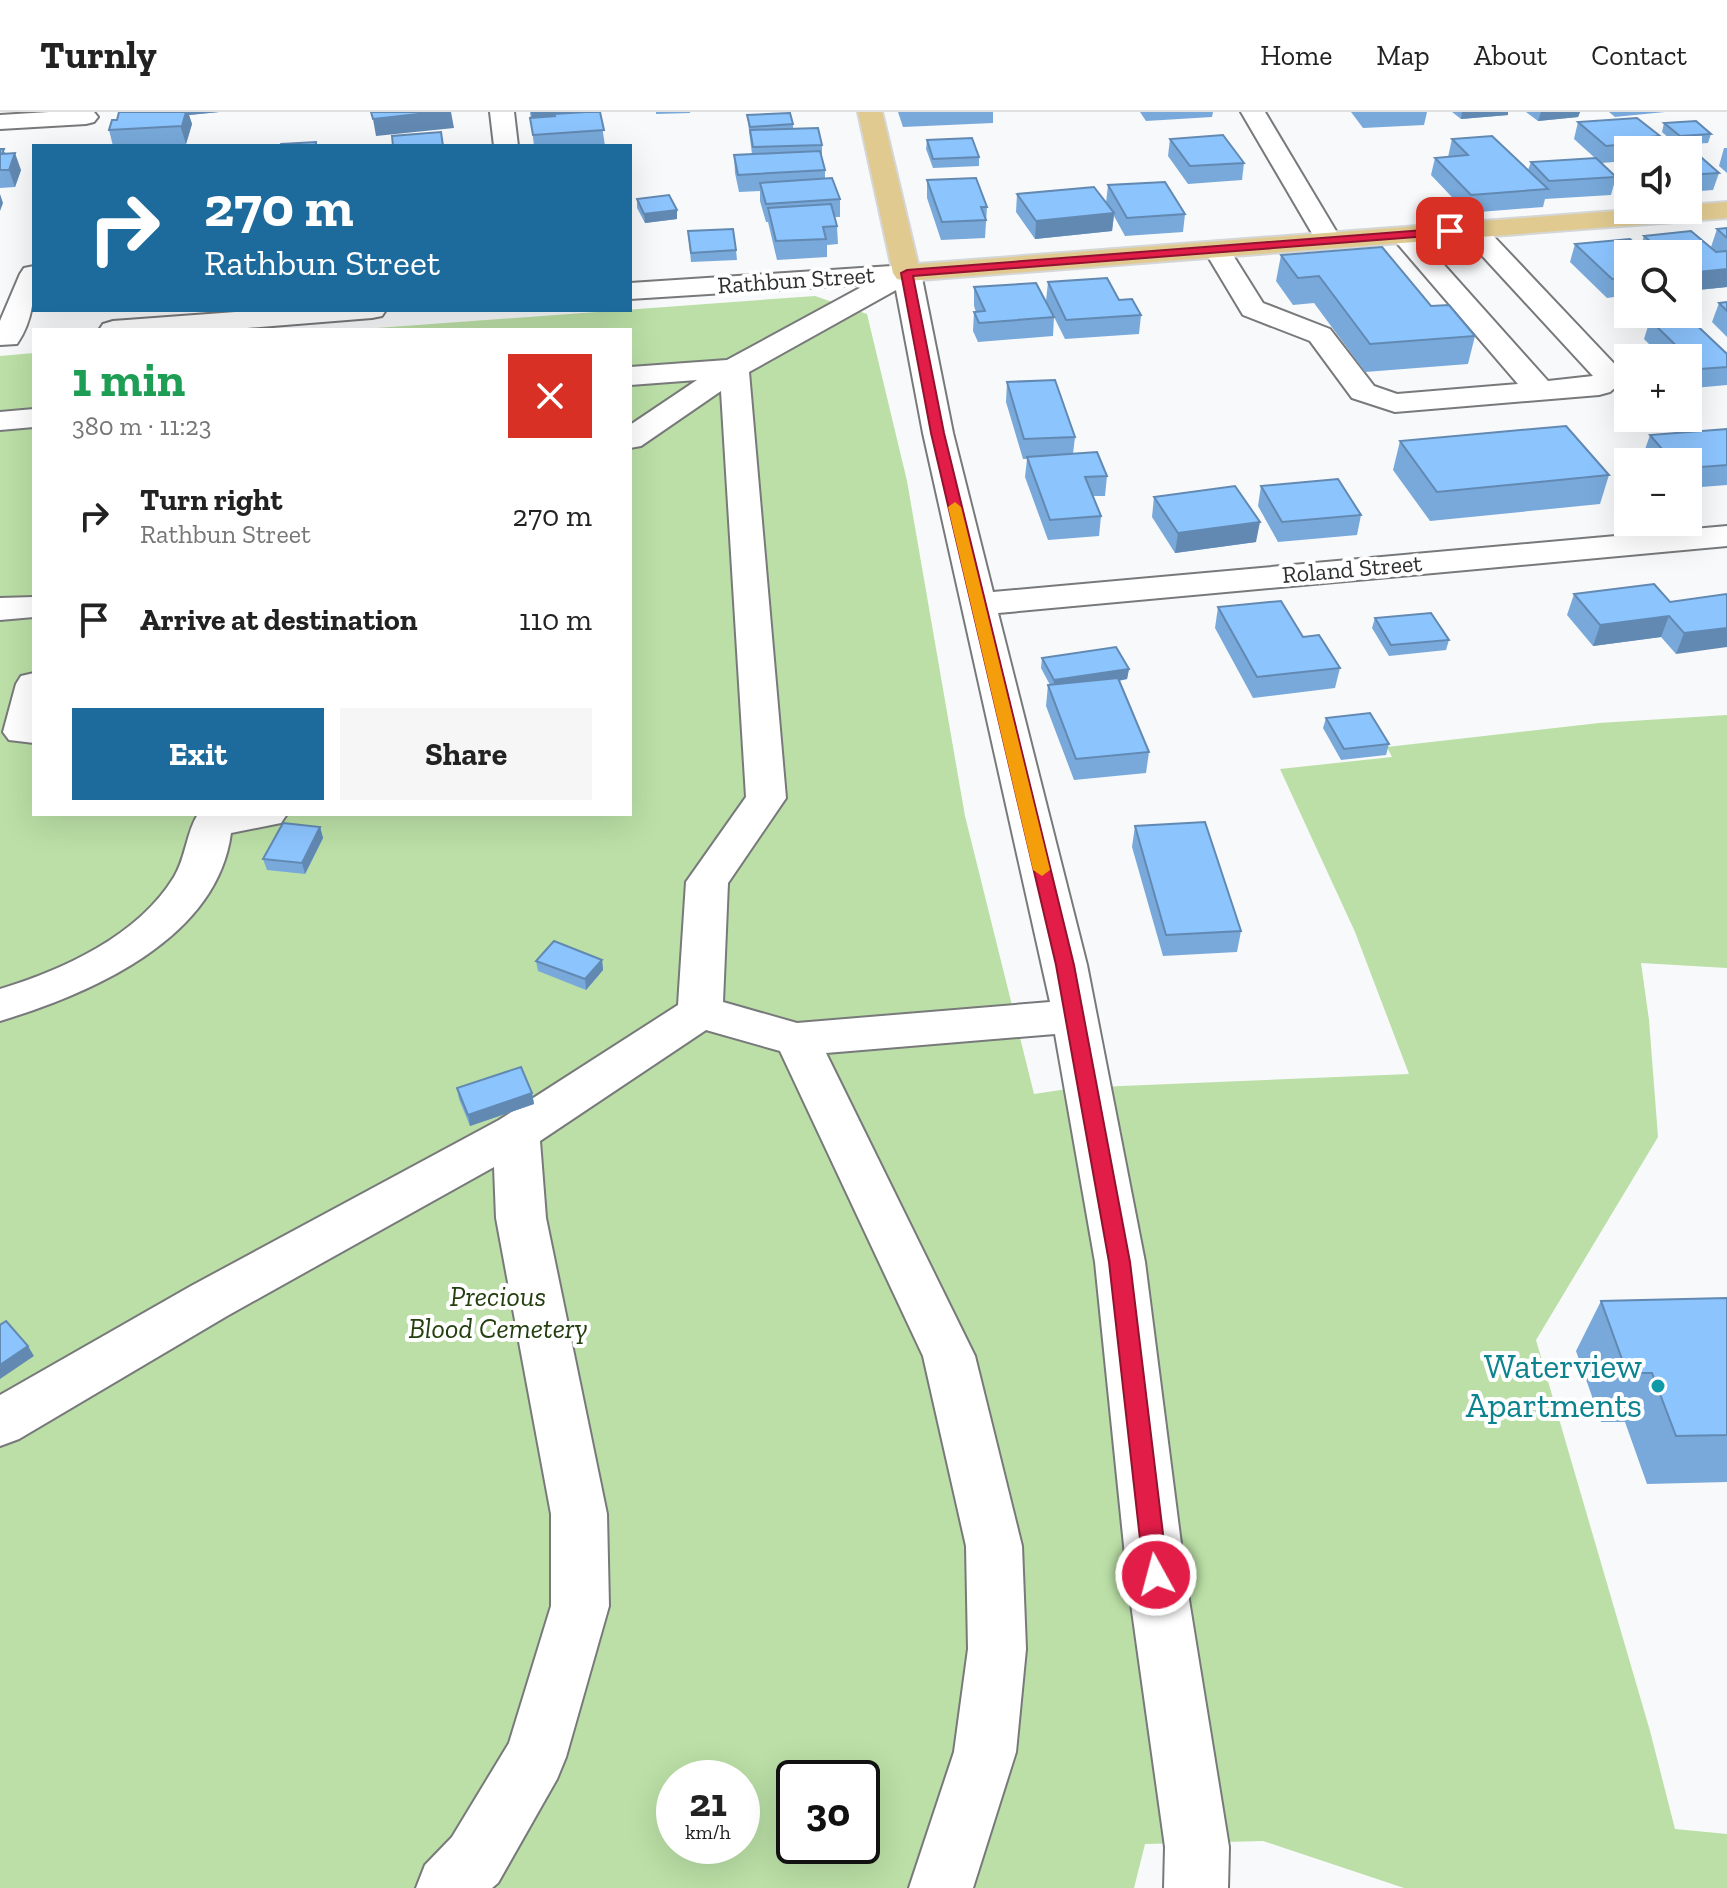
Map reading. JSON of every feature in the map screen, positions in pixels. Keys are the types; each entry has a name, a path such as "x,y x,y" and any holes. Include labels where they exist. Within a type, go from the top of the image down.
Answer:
{"main road":[{"path":"870,112 907,273"},
{"name":"Rathbun Street","path":"907,273 1727,210"}],"street":[{"path":"502,112 506,144"},
{"path":"1253,112 1329,241"},
{"path":"0,122 87,114 79,144"},
{"path":"1217,250 1253,309 1320,335 1363,392 1395,403 1599,386 1611,378 1473,230"},
{"path":"1403,235 1541,392"},
{"path":"632,438 734,368 907,273 938,433 977,604 1065,965 1120,1262 1156,1575 1196,1867"},
{"name":"Rathbun Street","path":"632,291 907,273"},
{"path":"14,337 32,280"},
{"path":"163,328 349,312"},
{"path":"632,376 734,368"},
{"path":"700,1012 707,882 766,798 734,368"},
{"path":"0,421 32,418"},
{"name":"Roland Street","path":"977,604 1727,536"},
{"path":"0,609 32,607"},
{"path":"19,733 32,691"},
{"path":"0,1005 76,977 125,949 166,918 206,853 210,818 238,816"},
{"path":"0,1422 222,1293 516,1133 700,1012 797,1039 1074,1016"},
{"path":"797,1039 949,1356 994,1546 997,1649 985,1752 941,1888"},
{"path":"448,1888 475,1860 535,1757 580,1606 579,1514 521,1218 516,1133"}],"green space":[{"name":"Precious Blood Cemetery","path":"815,296 867,314 907,481 965,816 1034,1094 1074,1088 1409,1074 1355,932 1280,769 1392,757 1387,747 1599,723 1727,715 1727,968 1641,963 1649,1020 1658,1137 1536,1340 1650,1731 1675,1829 1727,1834 1727,1888 1404,1888 1263,1841 1145,1844 1134,1888 0,1888 0,356 32,353 32,816 632,816 632,328 376,328 632,312 632,309"}],"building":[{"path":"119,112 186,112 182,126 109,130"},
{"path":"371,112 437,112 373,119"},
{"path":"600,112 604,130 533,135 530,118"},
{"path":"790,113 793,124 750,127 747,115"},
{"path":"1637,118 1660,136 1614,136 1614,145 1606,146 1578,122"},
{"path":"1696,121 1711,134 1680,136 1664,123"},
{"path":"818,128 822,145 753,147 750,130"},
{"path":"441,132 443,144 393,144 392,136"},
{"path":"1223,135 1244,163 1190,166 1170,139"},
{"path":"1492,136 1548,189 1471,195 1435,158 1468,155 1452,139"},
{"path":"972,138 979,157 933,159 927,140"},
{"path":"0,149 4,149 2,154 15,153 9,170 0,170"},
{"path":"820,151 825,170 738,175 734,155"},
{"path":"1596,158 1614,177 1549,181 1531,162"},
{"path":"1702,158 1719,173 1702,174"},
{"path":"832,178 840,199 766,204 760,183"},
{"path":"976,178 987,207 981,207 986,220 942,222 927,180"},
{"path":"1165,182 1185,214 1127,218 1108,185"},
{"path":"1094,187 1114,213 1036,221 1017,194"},
{"path":"669,195 677,210 644,214 637,199"},
{"path":"831,204 837,226 823,227 826,239 776,241 768,208"},
{"path":"1727,228 1727,238 1717,229"},
{"path":"733,229 736,250 691,253 688,231"},
{"path":"1691,231 1702,240 1649,240 1644,236"},
{"path":"1614,240 1614,279 1612,279 1575,244"},
{"path":"1702,240 1716,252 1727,251 1727,269 1702,272"},
{"path":"1382,247 1431,306 1449,305 1475,336 1370,344 1319,276 1298,278 1281,255"},
{"path":"1107,278 1119,300 1132,299 1141,315 1066,320 1048,282"},
{"path":"1036,283 1054,317 979,323 974,312 985,311 974,287"},
{"path":"1658,328 1700,328 1727,354 1727,367 1702,369 1702,344 1674,344"},
{"path":"1055,380 1075,437 1024,439 1007,382"},
{"path":"1566,426 1609,475 1437,492 1400,441"},
{"path":"1727,429 1727,465 1702,467 1702,448 1661,448 1650,435 1702,432"},
{"path":"1097,452 1107,476 1085,477 1101,516 1050,520 1027,457"},
{"path":"1338,479 1361,515 1282,522 1261,486"},
{"path":"1235,486 1260,522 1178,533 1154,497"},
{"path":"1654,584 1670,602 1726,594 1727,628 1684,633 1669,616 1600,625 1574,594"},
{"path":"1281,601 1303,637 1319,635 1340,668 1257,677 1218,607"},
{"path":"1431,613 1449,640 1391,645 1375,618"},
{"path":"1116,647 1129,669 1054,680 1042,658"},
{"path":"1118,678 1149,752 1076,759 1048,685"},
{"path":"1370,713 1389,744 1344,749 1326,718"},
{"path":"1205,822 1241,931 1166,935 1135,826"},
{"path":"283,823 320,827 302,863 263,859"},
{"path":"554,941 602,960 585,979 536,961"},
{"path":"521,1067 532,1093 468,1115 457,1088"},
{"path":"1727,1298 1727,1435 1676,1436 1652,1373 1627,1373 1601,1301"},
{"path":"6,1321 28,1346 0,1365 0,1325"}],"slow traffic":[{"path":"955,507 1042,870"}],"place":[{"name":"Waterview Apartments","path":"1658,1386"}],"route":[{"path":"1156,1575 1120,1262 1065,965 977,604 938,433 907,273 1450,231"}]}
